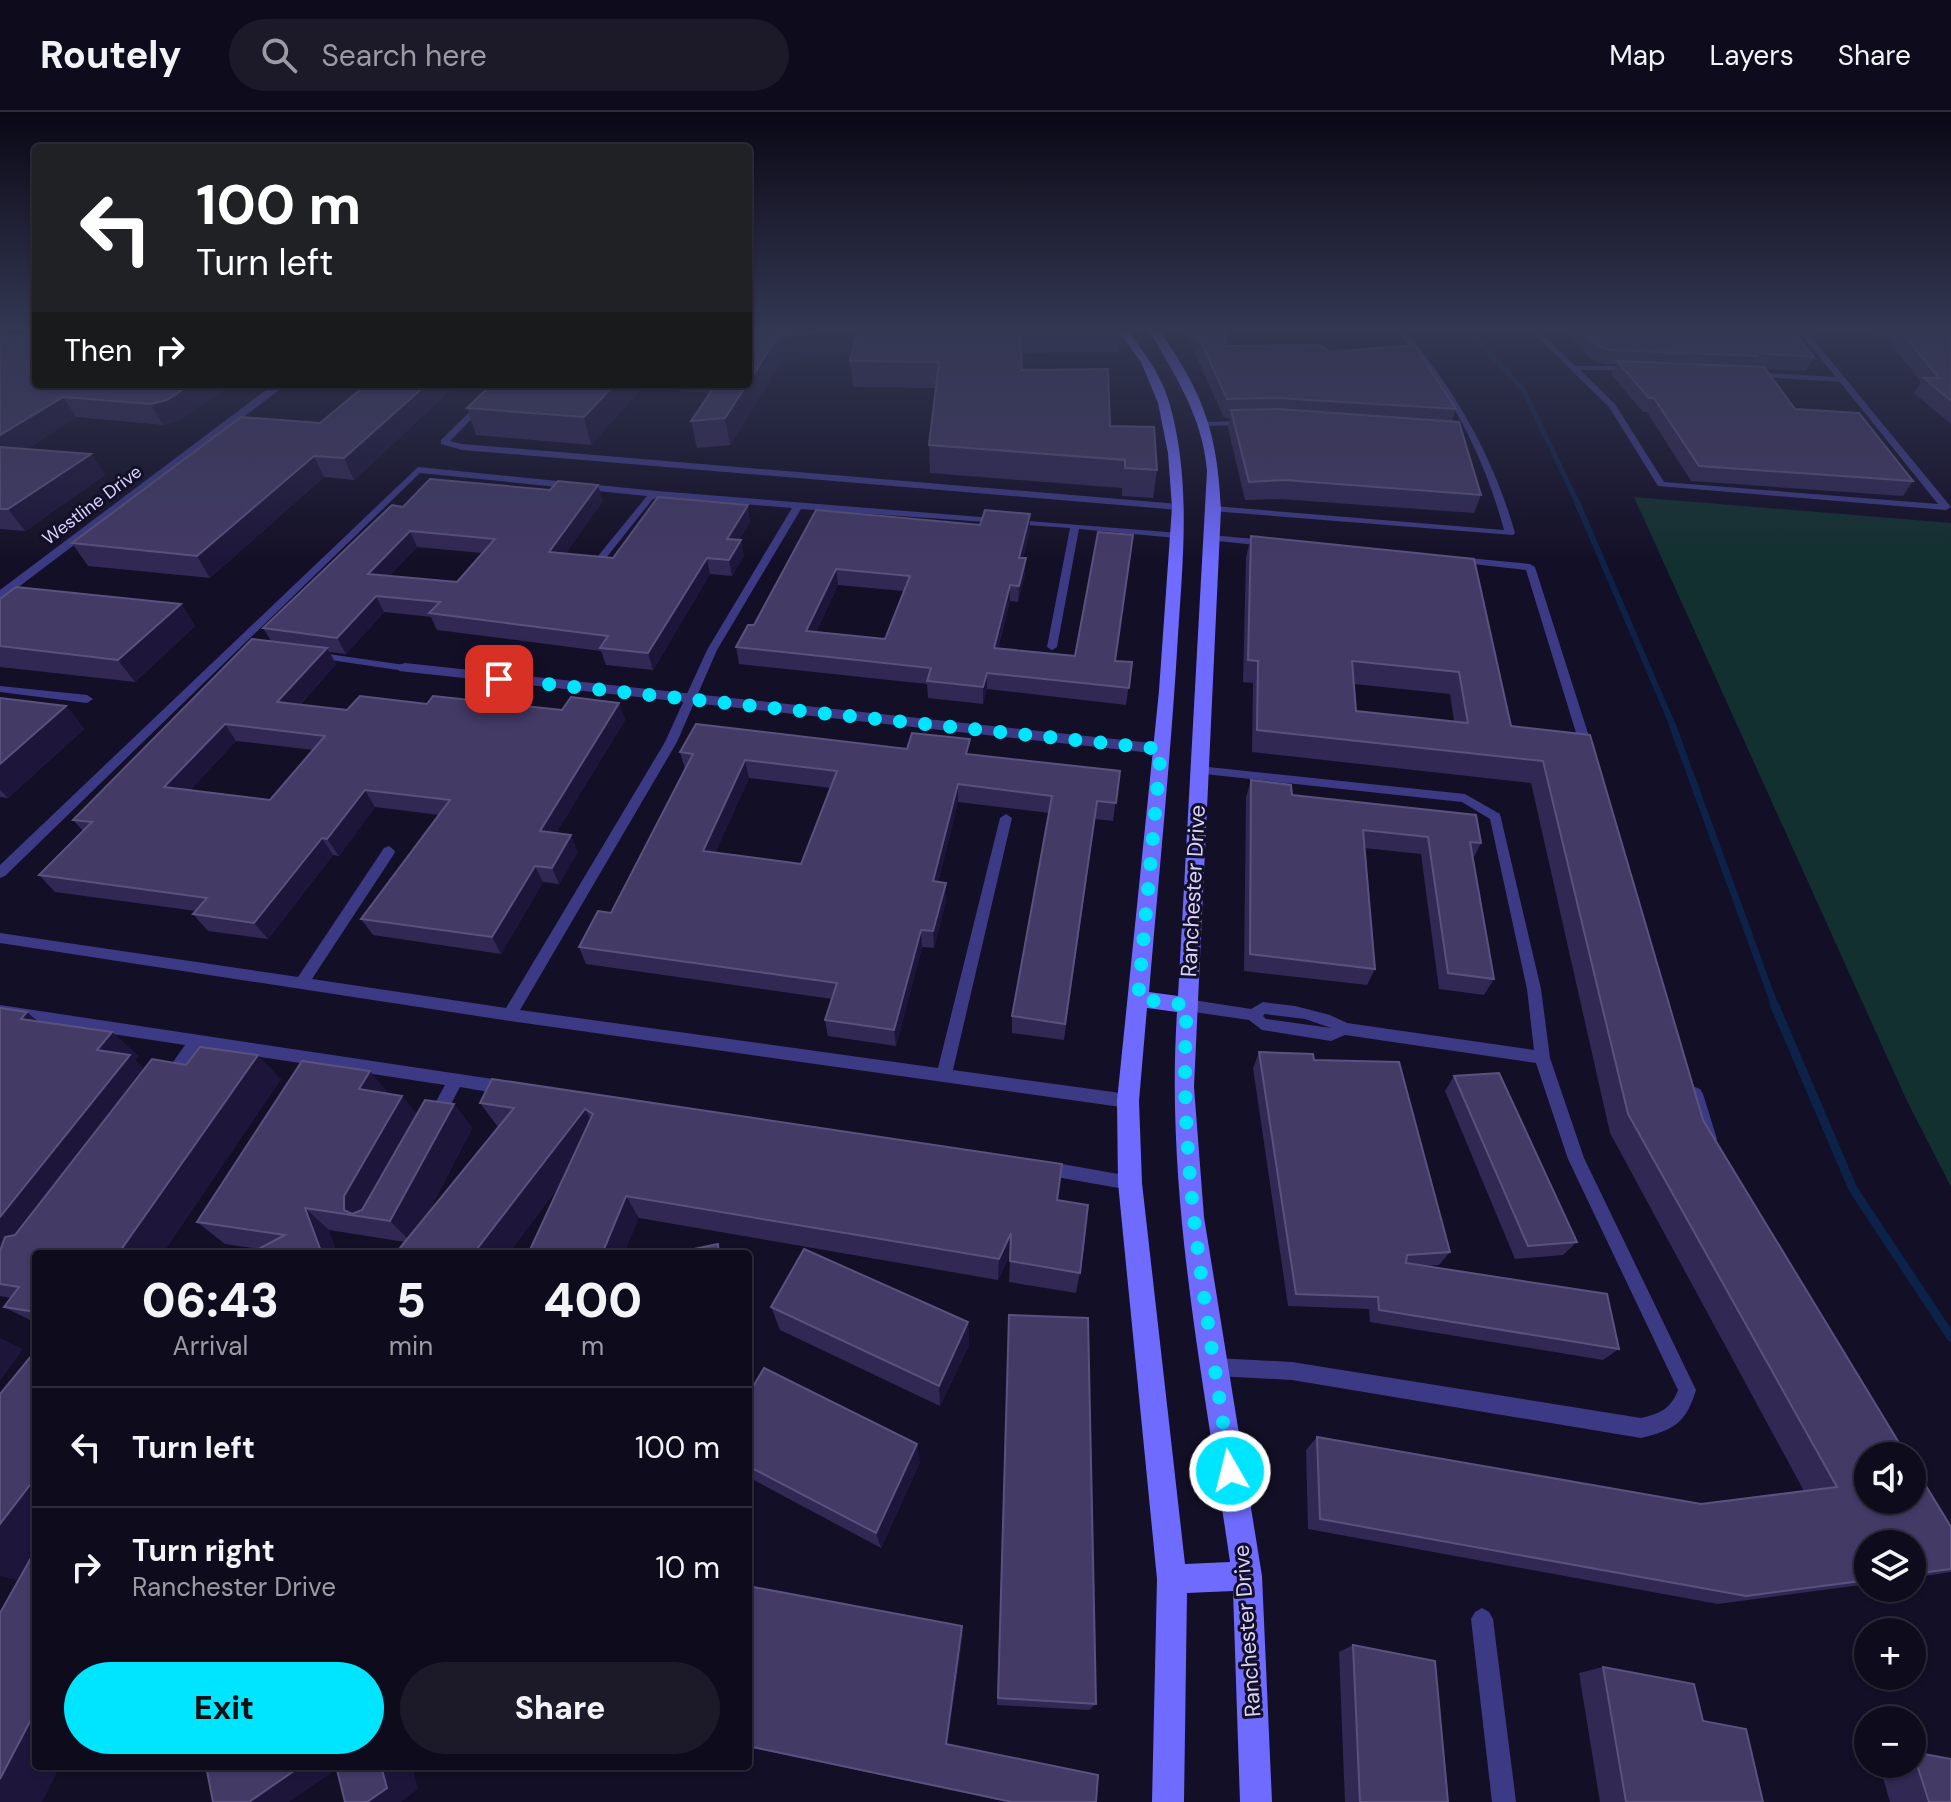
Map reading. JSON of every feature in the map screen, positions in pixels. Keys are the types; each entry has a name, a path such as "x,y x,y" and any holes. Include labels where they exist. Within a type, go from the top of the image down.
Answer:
{"street":[{"name":"Westline Drive","path":"0,597 252,406"},
{"name":"Ranchester Drive","path":"1165,406 1174,453 1179,507 1193,536 1185,693 1199,770 1183,1087 1186,1152 1192,1217 1247,1576 1256,1802"},
{"name":"Ranchester Drive","path":"1168,1802 1172,1579 1130,1183 1128,1101 1161,749 1185,693 1193,536 1214,509 1213,461 1203,424 1194,406"},
{"path":"405,668 1161,749"},
{"path":"1138,999 1187,1005"},
{"path":"1172,1579 1247,1576"}],"lane":[{"path":"480,406 444,442 462,447 1179,507"},
{"path":"1214,509 1510,533 1503,501 1475,436 1455,406"},
{"path":"1612,406 1661,484 1946,507 1863,406"},
{"path":"1203,424 1266,422"},
{"path":"1462,435 1475,436"},
{"path":"0,873 418,470 657,494 1276,544"},
{"path":"603,556 649,498 657,494"},
{"path":"510,1015 671,742 712,650 798,506"},
{"path":"1052,647 1075,526"},
{"path":"1435,558 1530,567 1590,760"},
{"path":"234,646 250,648"},
{"path":"297,653 405,668"},
{"path":"0,689 87,699"},
{"path":"1199,770 1465,798 1496,817 1534,989 1542,1058 1576,1159 1687,1390 1681,1411 1669,1422 1641,1428 1292,1371 1216,1367"},
{"path":"944,1075 1006,818"},
{"path":"301,984 389,851"},
{"path":"0,938 510,1015 1128,1101"},
{"path":"1187,1005 1253,1015 1262,1024 1331,1035 1344,1029 1542,1058"},
{"path":"0,1011 522,1091"},
{"path":"160,1090 197,1041"},
{"path":"1690,1078 1716,1152"},
{"path":"427,1133 456,1080"},
{"path":"1033,1166 1130,1183"},
{"path":"1482,1619 1504,1802"}],"green space":[{"path":"1634,497 1951,523 1951,1187 1907,1101"}],"building":[{"path":"0,406 48,406 0,435"},
{"path":"341,406 402,406 344,458 314,456 197,556 72,543 241,417 320,423"},
{"path":"469,406 594,406 584,417 467,408"},
{"path":"701,406 733,406 725,418 691,421"},
{"path":"934,406 1109,406 1110,426 1154,427 1157,470 1125,468 1125,460 929,445"},
{"path":"1405,406 1454,406 1456,409"},
{"path":"1659,406 1793,406 1795,409 1859,413 1913,481 1699,466"},
{"path":"1278,409 1459,422 1481,495 1285,480 1249,482 1231,410"},
{"path":"0,447 91,454 8,509 0,509"},
{"path":"430,479 550,490 558,481 598,485 549,552 613,558 658,497 748,505 727,539 741,540 729,560 707,558 648,653 600,648 608,636 429,613 440,602 376,596 337,638 263,628 392,505 403,507","holes":["410,531 495,539 457,582 368,574"]},
{"path":"816,510 980,525 985,510 1030,514 1019,558 1026,558 1019,586 1010,585 994,648 1075,656 1098,532 1133,535 1115,661 1132,662 1129,688 987,673 983,687 927,681 931,668 736,647 748,625 754,625","holes":["836,569 910,576 885,639 806,631"]},
{"path":"1251,536 1474,559 1511,726 1590,735 1703,1120 1898,1442 1854,1442 1854,1514 1926,1514 1926,1486 1951,1527 1951,1569 1926,1572 1926,1530 1854,1530 1854,1582 1746,1596 1320,1519 1317,1437 1701,1504 1837,1487 1628,1114 1543,761 1257,730 1258,661 1248,660","holes":["1352,661 1459,672 1468,723 1356,711"]},
{"path":"16,587 181,604 118,660 0,646 0,599"},
{"path":"252,639 327,648 277,702 347,710 360,696 427,704 433,696 562,710 571,697 619,703 540,831 571,835 552,868 535,866 492,937 361,919 450,800 365,790 254,923 193,914 207,898 39,875 92,822 73,820","holes":["225,724 325,736 270,800 164,787"]},
{"path":"0,698 66,706 0,764"},
{"path":"696,724 907,749 912,733 970,739 966,754 1120,771 1116,803 1097,801 1065,1024 1012,1016 1052,796 958,784 933,881 946,883 933,931 921,930 894,1030 825,1020 837,983 579,947 598,911 611,913 693,754 680,752","holes":["745,760 837,771 801,864 703,851"]},
{"path":"1251,780 1291,785 1292,795 1476,815 1481,843 1470,842 1494,979 1448,973 1428,837 1363,830 1375,969 1250,954"},
{"path":"0,1008 27,1012 21,1019 112,1032 97,1050 130,1055 0,1217"},
{"path":"200,1047 258,1055 121,1250 32,1250 32,1311 4,1307 19,1287 0,1284 0,1251 5,1237 15,1235 152,1059 186,1065"},
{"path":"1259,1052 1313,1054 1314,1060 1399,1062 1450,1252 1407,1255 1406,1263 1607,1294 1619,1349 1379,1310 1378,1297 1296,1294"},
{"path":"302,1061 370,1071 359,1089 402,1096 344,1196 344,1210 352,1214 362,1210 425,1100 454,1104 390,1221 305,1208 321,1250 257,1250 285,1235 197,1222"},
{"path":"1499,1073 1577,1242 1528,1246 1454,1076"},
{"path":"492,1079 1062,1164 1057,1200 1088,1205 1080,1273 1010,1261 1011,1233 999,1259 626,1196 604,1250 530,1250 593,1114 585,1109 476,1250 398,1250 514,1108 480,1103"},
{"path":"718,1244 719,1250 689,1250"},
{"path":"804,1249 968,1322 939,1386 771,1307"},
{"path":"1009,1315 1088,1318 1096,1704 998,1698"},
{"path":"32,1355 32,1482 0,1524 0,1394"},
{"path":"764,1368 917,1444 876,1533 752,1468 752,1388"},
{"path":"32,1556 32,1718 0,1779 0,1613"},
{"path":"752,1587 962,1626 946,1744 1098,1775 1096,1802 1012,1802 752,1747"},
{"path":"1353,1645 1435,1661 1448,1802 1360,1802"},
{"path":"1603,1667 1694,1684 1703,1721 1746,1729 1763,1802 1626,1802"},
{"path":"1926,1754 1951,1759 1951,1802 1929,1802 1921,1778 1926,1778"},
{"path":"207,1770 295,1770 249,1802 213,1802"},
{"path":"337,1770 382,1770 387,1788 367,1802 345,1802"}],"waterway":[{"path":"1531,406 1578,504"},
{"path":"1577,502 1673,726"},
{"path":"1672,724 1775,1006"},
{"path":"1774,1004 1853,1189 1951,1337"}],"route":[{"path":"499,679 1161,749 1138,999 1187,1005 1183,1087 1186,1152 1192,1217 1213,1341 1230,1471"}]}
